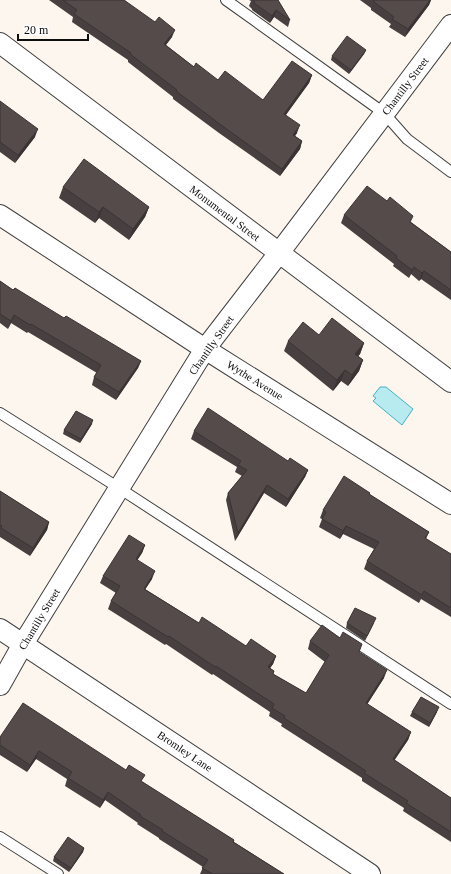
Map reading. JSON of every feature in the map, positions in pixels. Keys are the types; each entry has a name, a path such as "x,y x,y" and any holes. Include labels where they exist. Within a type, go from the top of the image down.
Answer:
{"street":[{"name":"Chantilly Street","path":"0,685 23,644 205,349 451,25"},
{"name":"Monumental Street","path":"0,43 451,382"},
{"name":"Wythe Avenue","path":"0,214 205,349 451,504"},
{"name":"Bromley Lane","path":"0,629 370,874"}],"lane":[{"path":"226,0 384,113 407,139 451,172"},
{"path":"0,413 119,488 451,704"},
{"path":"0,837 58,874"}],"water":[{"path":"380,387 386,387 413,409 402,425 373,401 376,398 373,396"}],"building":[{"path":"63,0 124,0 155,22 159,17 175,30 164,44 194,67 196,63 218,80 225,71 263,100 292,61 312,75 284,114 300,125 293,135 302,141 282,169 176,91 177,90 130,54 131,53 74,14 77,10"},
{"path":"253,0 278,0 290,20 276,10 272,16 254,3 255,2"},
{"path":"374,0 430,0 408,29 392,19 394,17 374,2"},
{"path":"347,36 366,50 351,70 332,56"},
{"path":"0,101 38,129 18,155 0,142"},
{"path":"84,159 149,207 133,229 103,207 99,212 63,187"},
{"path":"367,186 387,201 390,197 413,216 410,222 451,252 451,290 424,271 422,273 414,267 412,270 396,258 397,256 344,215"},
{"path":"0,281 13,290 15,288 64,318 66,316 141,361 119,392 94,377 101,365 14,315 11,321 0,314"},
{"path":"332,318 364,343 355,354 363,360 352,375 345,370 337,380 288,341 303,322 319,335"},
{"path":"208,408 288,461 290,458 308,470 288,499 267,485 238,533 228,493 247,470 238,465 241,461 194,431"},
{"path":"76,411 93,420 81,439 64,430"},
{"path":"344,476 370,493 369,494 429,532 425,538 451,554 451,608 424,591 422,595 367,561 379,542 346,526 343,531 322,519 326,512 323,510"},
{"path":"0,491 49,522 33,548 1,528"},
{"path":"129,535 145,545 136,559 155,571 144,589 199,623 202,617 246,646 251,639 276,656 268,667 274,671 273,674 306,693 329,655 310,641 322,625 340,638 343,632 362,644 359,652 387,670 366,703 411,732 393,759 451,798 451,832 406,803 408,801 364,773 366,771 284,718 285,716 272,708 274,704 169,636 168,637 111,601 120,586 103,576"},
{"path":"355,608 376,618 367,636 347,623"},
{"path":"421,697 439,707 430,723 412,712"},
{"path":"23,703 126,770 129,765 145,775 141,781 234,840 233,842 284,874 213,874 202,868 208,860 162,831 163,830 140,816 141,815 108,792 103,800 68,778 72,772 39,751 30,765 0,745 0,737"},
{"path":"68,837 84,848 71,868 54,857"}]}
